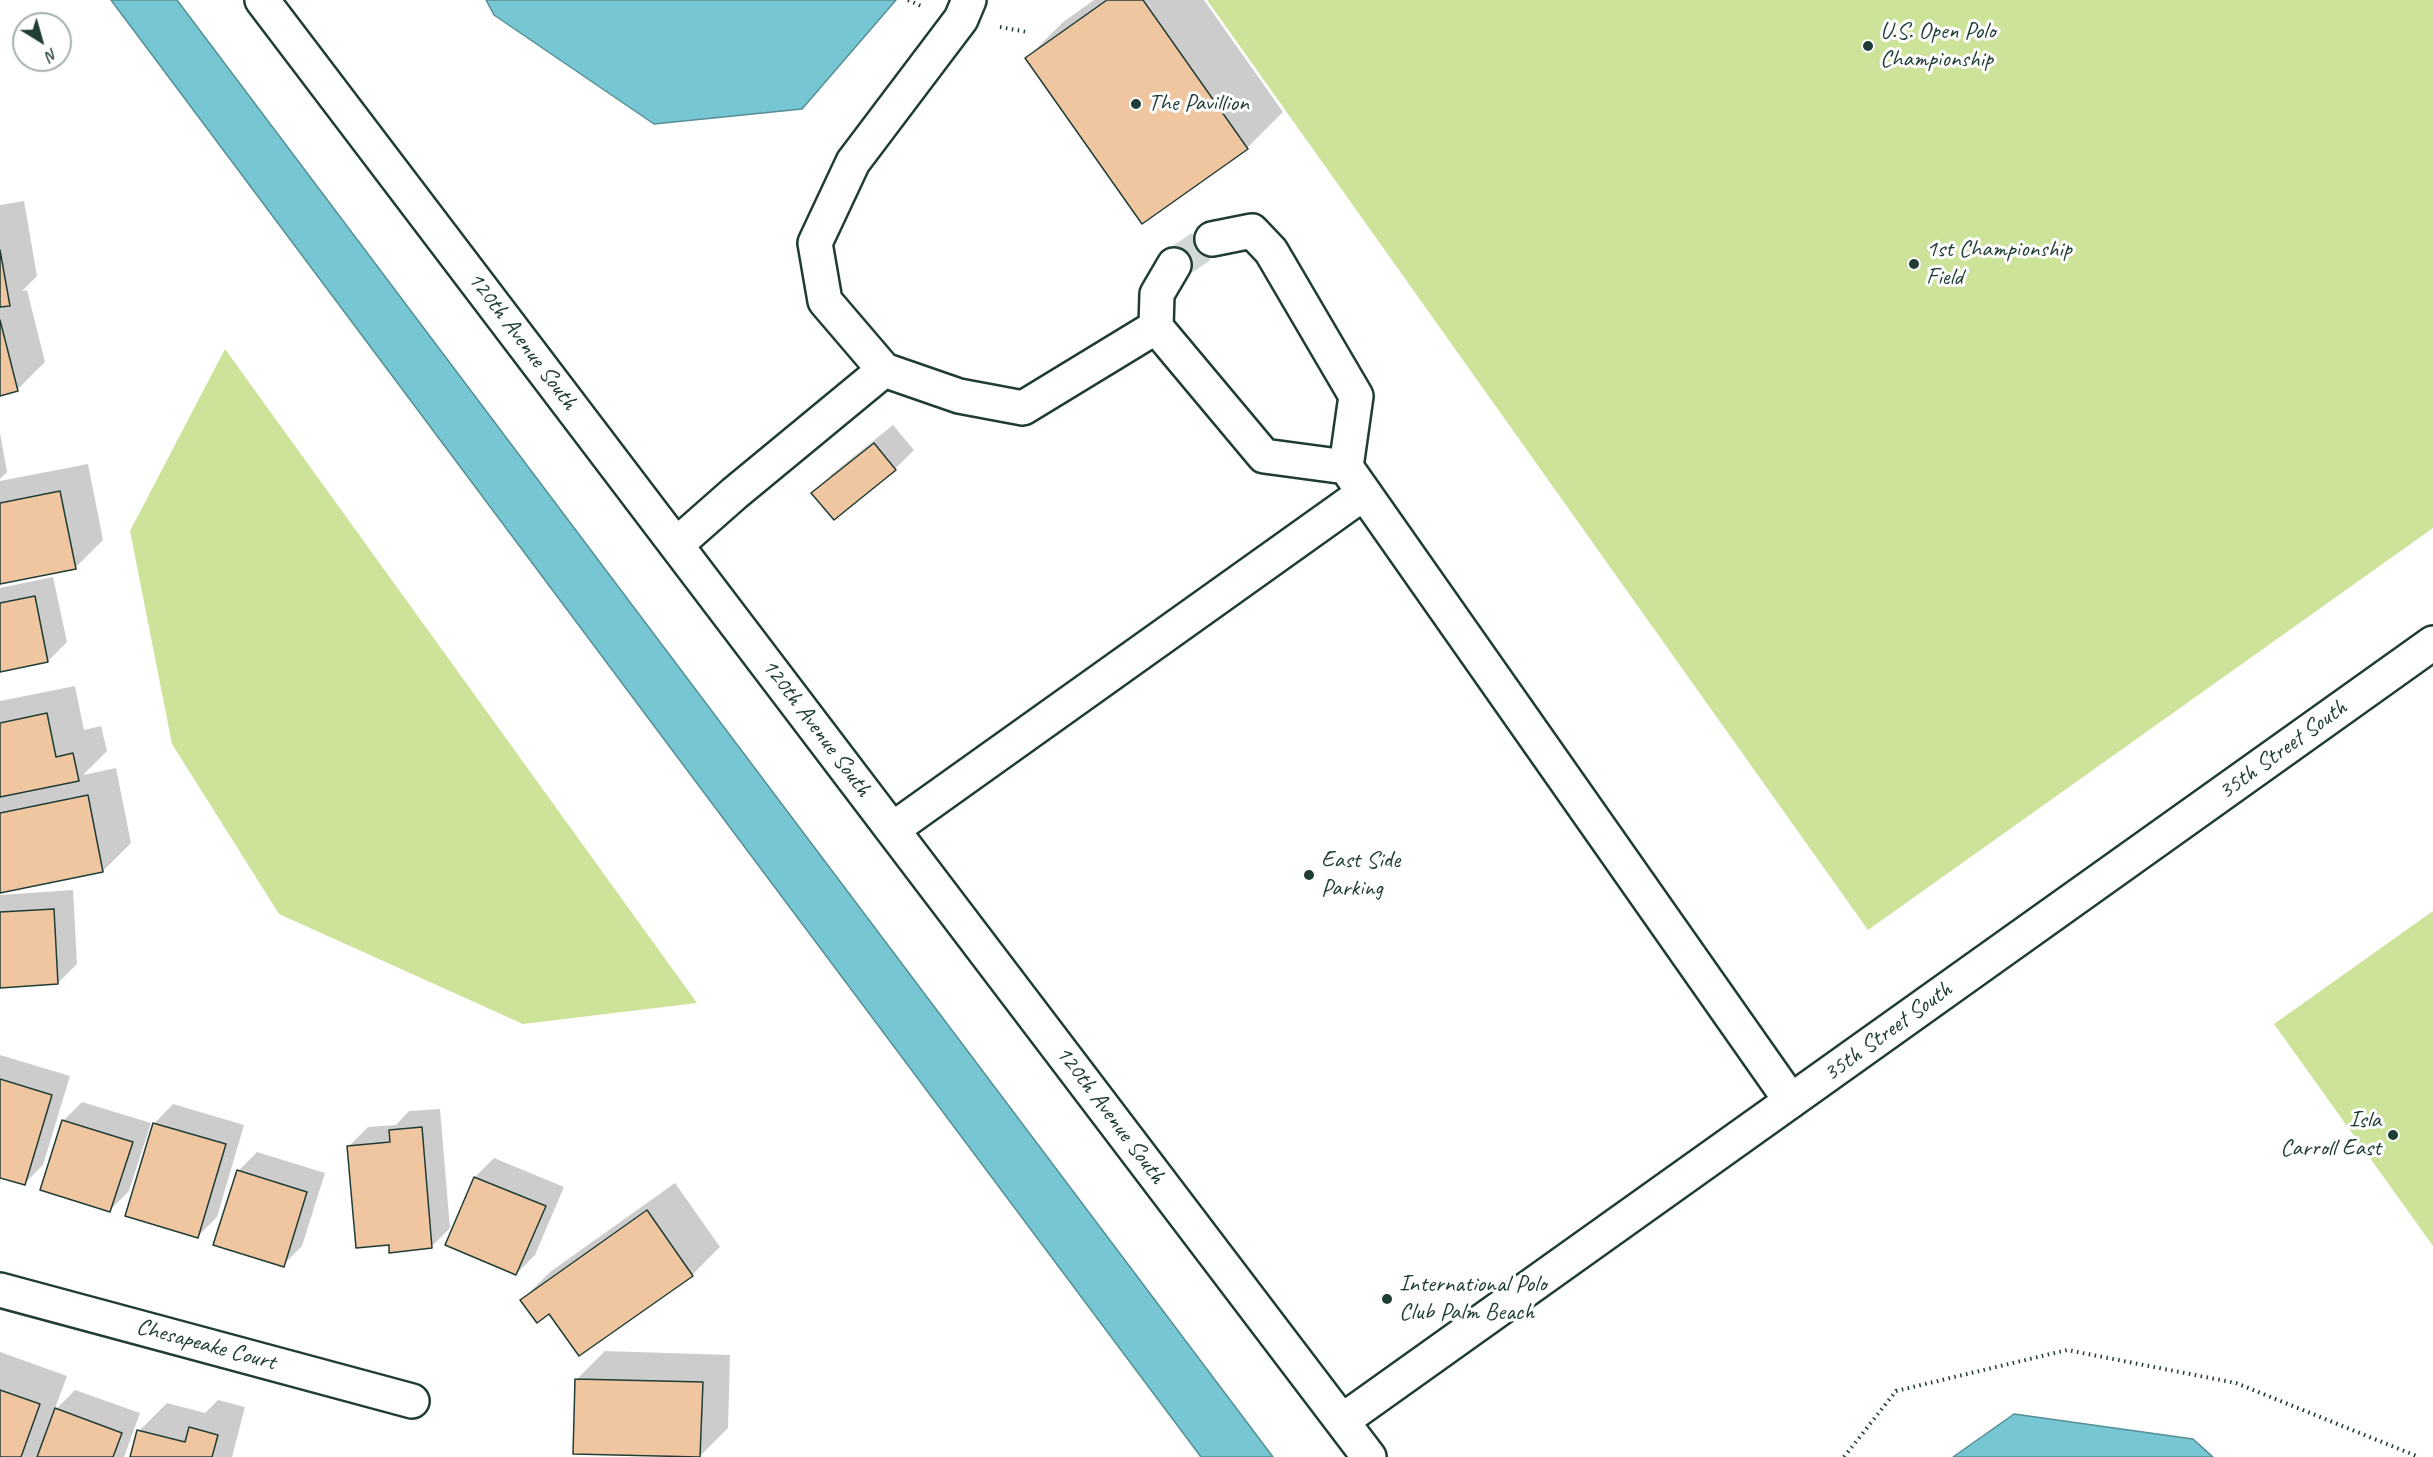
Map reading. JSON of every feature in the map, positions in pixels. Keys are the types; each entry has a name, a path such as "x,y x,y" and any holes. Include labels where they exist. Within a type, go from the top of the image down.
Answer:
{"street":[{"name":"120th Avenue South","path":"262,0 1369,1457"},
{"path":"969,0 961,19 853,162 815,243 825,300 884,370 959,396 1023,408 1156,327"},
{"path":"1212,239 1252,231 1271,251 1356,396 1346,466 1791,1101"},
{"path":"1174,265 1157,294 1156,327 1264,456 1346,466"},
{"path":"676,545 735,493 884,370"},
{"path":"893,830 1364,493"},
{"name":"35th Street South","path":"1342,1421 2433,643"},
{"name":"Chesapeake Court","path":"0,1290 412,1401"}],"path":[{"path":"908,0 926,8"},
{"path":"1844,1457 1896,1391 2067,1350 2236,1383 2419,1457"}],"green space":[{"name":"1st Championship Field","path":"1207,0 2433,0 2433,528 1868,930"},
{"path":"225,349 697,1003 523,1024 279,914 172,744 130,531"},
{"name":"Isla Carroll East","path":"2433,911 2433,1246 2274,1024"}],"water":[{"path":"111,0 177,0 1273,1457 1201,1457"},
{"path":"486,0 896,0 802,109 654,124 494,15"},
{"path":"2014,1414 2193,1439 2213,1457 1953,1457"}],"building":[{"name":"The Pavillion","path":"1107,0 1143,0 1248,149 1142,224 1025,58"},
{"path":"0,250 10,306 0,307"},
{"path":"0,320 18,391 0,396"},
{"path":"874,443 896,470 834,520 811,493"},
{"path":"60,491 76,569 0,584 0,503"},
{"path":"35,596 48,662 0,672 0,603"},
{"path":"47,713 56,757 73,753 79,781 0,797 0,723"},
{"path":"88,795 103,872 0,893 0,813"},
{"path":"54,909 58,984 0,988 0,912"},
{"path":"0,1079 52,1095 25,1185 0,1178"},
{"path":"62,1120 133,1142 110,1212 40,1190"},
{"path":"153,1123 226,1144 198,1238 125,1216"},
{"path":"422,1127 432,1248 389,1253 389,1245 356,1248 347,1146 390,1142 389,1130"},
{"path":"237,1170 307,1192 284,1267 213,1245"},
{"path":"474,1177 546,1206 516,1275 445,1245"},
{"path":"647,1210 693,1276 579,1356 549,1314 537,1323 520,1300"},
{"path":"575,1379 703,1382 700,1457 573,1454"},
{"path":"0,1390 40,1404 21,1457 0,1457"},
{"path":"55,1408 122,1433 113,1457 37,1457"},
{"path":"189,1427 218,1435 212,1457 130,1457 137,1430 185,1442"}],"tunnel":[{"path":"1174,265 1212,239"}],"place":[{"name":"U.S. Open Polo Championship","path":"1868,46"},
{"name":"The Pavillion","path":"1136,104"},
{"name":"1st Championship Field","path":"1914,264"},
{"name":"East Side Parking","path":"1309,875"},
{"name":"Isla Carroll East","path":"2393,1135"},
{"name":"International Polo Club Palm Beach","path":"1387,1299"}]}
